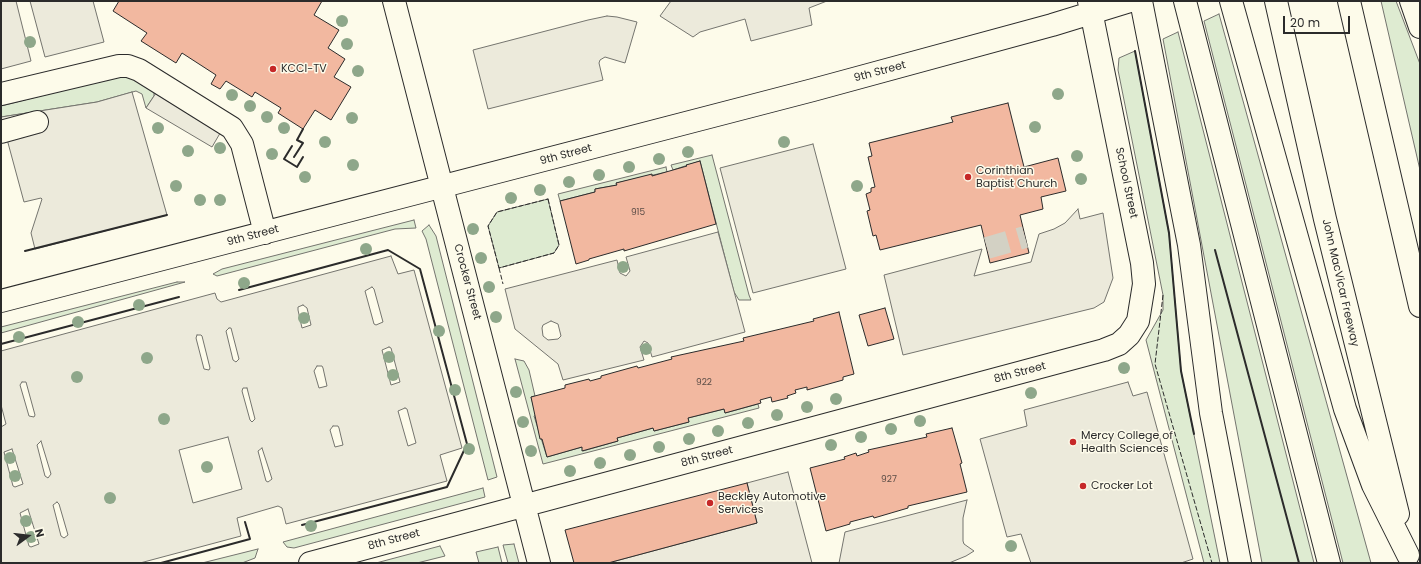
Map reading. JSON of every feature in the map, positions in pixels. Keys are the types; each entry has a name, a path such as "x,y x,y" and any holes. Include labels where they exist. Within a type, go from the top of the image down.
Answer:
{"main road":[{"name":"Crocker Street","path":"394,1 540,563"},
{"path":"1141,1 1189,245 1211,413 1240,563"},
{"path":"1185,1 1329,563"},
{"path":"1231,1 1345,409 1373,485 1409,559"},
{"name":"John MacVicar Freeway","path":"1276,1 1353,335 1409,559"},
{"path":"1349,1 1420,306"},
{"path":"1411,1 1420,27"},
{"name":"9th Street","path":"1,301 813,90 1090,7 1125,3"},
{"name":"School Street","path":"1090,7 1142,263 1144,284 1138,321 1129,335 1119,344 1104,350"},
{"path":"1,94 119,66 128,66 139,70 232,128 242,144 265,233"},
{"path":"1,132 37,122"},
{"name":"8th Street","path":"310,563 1104,350"}],"green space":[{"path":"1381,1 1396,1 1420,64 1420,170"},
{"path":"1219,14 1371,563 1343,563 1204,21"},
{"path":"1178,32 1314,563 1262,563 1163,39"},
{"path":"1135,51 1169,233 1181,371 1220,563 1204,563 1146,340 1163,310 1163,295 1118,70 1119,58"},
{"path":"119,76 128,76 154,91 154,96 146,108 142,94 136,91 97,102 1,117 1,106"},
{"path":"712,155 751,300 739,300 734,292 700,161 673,170 671,165"},
{"path":"666,167 667,172 616,183 617,185 595,189 595,192 560,201 558,194"},
{"path":"548,199 559,245 554,253 499,268 488,226 497,212"},
{"path":"414,220 416,228 395,229 217,276 213,274 222,269"},
{"path":"429,225 436,236 497,477 488,480 426,239 422,231"},
{"path":"177,282 185,282 1,333 1,327"},
{"path":"515,359 524,361 529,370 535,396 531,397 536,415 534,416 547,457 582,447 583,451 618,441 617,438 653,428 654,431 689,422 688,418 724,409 725,413 758,404 759,408 543,464"},
{"path":"483,488 485,497 294,548 287,547 283,542"},
{"path":"514,544 519,563 508,563 503,545"},
{"path":"440,546 445,556 417,563 376,563"},
{"path":"498,547 502,563 479,563 476,552"},
{"path":"258,549 255,558 242,563 202,563"}],"shaded area":[{"path":"1,1 16,1 31,61 1,69"},
{"path":"30,1 93,1 104,42 45,57"},
{"path":"671,1 827,1 809,8 812,25 751,41 745,19 700,32 693,37 660,16"},
{"path":"607,16 637,22 625,63 605,57 600,60 599,63 603,80 488,109 473,50"},
{"path":"162,84 226,123 212,147 146,108"},
{"path":"132,92 167,215 35,249 31,233 42,199 24,202 1,117 97,102"},
{"path":"813,144 846,269 753,293 720,168"},
{"path":"1078,209 1080,219 1103,213 1113,278 1104,302 1094,308 903,355 884,275 982,249 974,276 1031,262 1039,234 1054,229 1065,223"},
{"path":"718,232 745,332 652,357 648,343 644,341 640,347 644,360 563,380 558,364 515,329 505,289 617,260 620,273 626,276 630,271 626,257","holes":["551,321 558,324 561,336 558,339 548,340 543,336 543,325"]},
{"path":"391,256 398,274 414,270 462,448 440,455 447,481 286,524 282,508 278,506 237,518 241,536 140,563 1,563 1,427 6,424 1,405 1,351 215,293 217,299 221,302","holes":["372,287 374,289 383,322 376,325 374,324 365,291","303,305 307,308 311,325 302,328 298,307","229,328 231,328 239,359 236,362 233,360 226,331","197,335 202,336 210,368 209,370 204,369 196,338","389,347 391,348 400,382 391,385 382,350","317,366 322,366 327,386 319,388 314,371","22,382 26,382 35,415 34,417 29,416 20,385","243,388 247,388 255,419 252,422 250,420 242,391","405,408 407,409 416,443 408,446 398,411","333,426 338,426 343,445 335,447 330,430","228,437 242,489 193,503 179,450","41,441 51,474 48,478 45,476 37,445","262,448 272,479 268,482 266,481 258,451","12,449 23,484 15,487 13,486 4,452","57,502 59,504 68,535 64,538 61,536 53,505","28,509 39,544 31,547 29,546 20,513"]},
{"name":"Crocker Lot","path":"1128,382 1133,396 1147,392 1193,559 1181,563 1031,563 1021,534 1007,537 980,439 1027,426 1024,410"},
{"path":"788,472 812,563 608,563 757,523 747,483"},
{"path":"967,500 963,518 963,541 964,544 974,551 966,556 949,563 839,563 845,532"}],"building":[{"name":"KCCI-TV","path":"119,1 322,1 314,15 339,30 328,48 345,59 334,77 351,87 331,120 315,110 303,129 278,113 281,108 255,92 252,97 226,81 220,89 211,84 216,75 182,53 176,63 141,41 147,33 113,11"},
{"name":"Corinthian Baptist Church","path":"1008,103 1024,167 1058,158 1066,191 1041,197 1043,209 1020,215 1029,253 990,263 981,225 880,250 876,235 873,236 867,211 870,210 866,194 871,192 871,188 875,187 868,157 872,156 869,143 953,122 951,117"},
{"path":"700,161 716,224 624,251 624,249 589,259 576,264 560,201 595,192 595,189 617,185 616,183 652,174 652,176"},
{"path":"885,308 894,339 868,346 859,315"},
{"path":"839,312 854,374 843,377 843,380 807,390 807,387 795,390 796,393 787,396 788,398 772,402 771,397 760,400 761,403 725,413 724,409 688,418 689,422 654,431 653,428 617,438 618,441 582,451 582,447 547,457 542,439 540,439 531,397 565,388 565,385 589,379 590,381 601,378 601,376 637,366 638,368 672,359 671,357 744,341 743,338 814,321 813,319"},
{"path":"952,428 962,463 960,464 967,492 908,506 908,508 874,518 873,516 850,522 850,524 826,531 810,468 845,459 844,457 856,453 857,456 869,452 868,450 927,437 926,434"},
{"name":"Beckley Automotive Services","path":"747,483 757,523 608,563 574,563 565,530"}],"tunnel":[{"path":"987,248 1025,237"}],"fence":[{"path":"548,199 559,245 554,253 499,268 488,226 497,212 548,199"},
{"path":"499,268 503,284"},
{"path":"1163,295 1155,364 1212,563"}],"wall":[{"path":"1135,51 1169,233 1181,371 1194,434"},
{"path":"294,157 303,143 297,140 303,129"},
{"path":"292,146 284,159 297,167 303,157"},
{"path":"25,251 167,215"},
{"path":"239,290 388,250 420,269 467,444 447,487 302,525"},
{"path":"1215,250 1299,563"},
{"path":"1,344 179,297"},
{"path":"161,563 250,539 245,522"}],"place":[{"name":"KCCI-TV","path":"273,69"},
{"name":"Corinthian Baptist Church","path":"968,177"},
{"name":"Mercy College of Health Sciences","path":"1073,442"},
{"name":"Crocker Lot","path":"1083,486"},
{"name":"Beckley Automotive Services","path":"710,503"}]}
